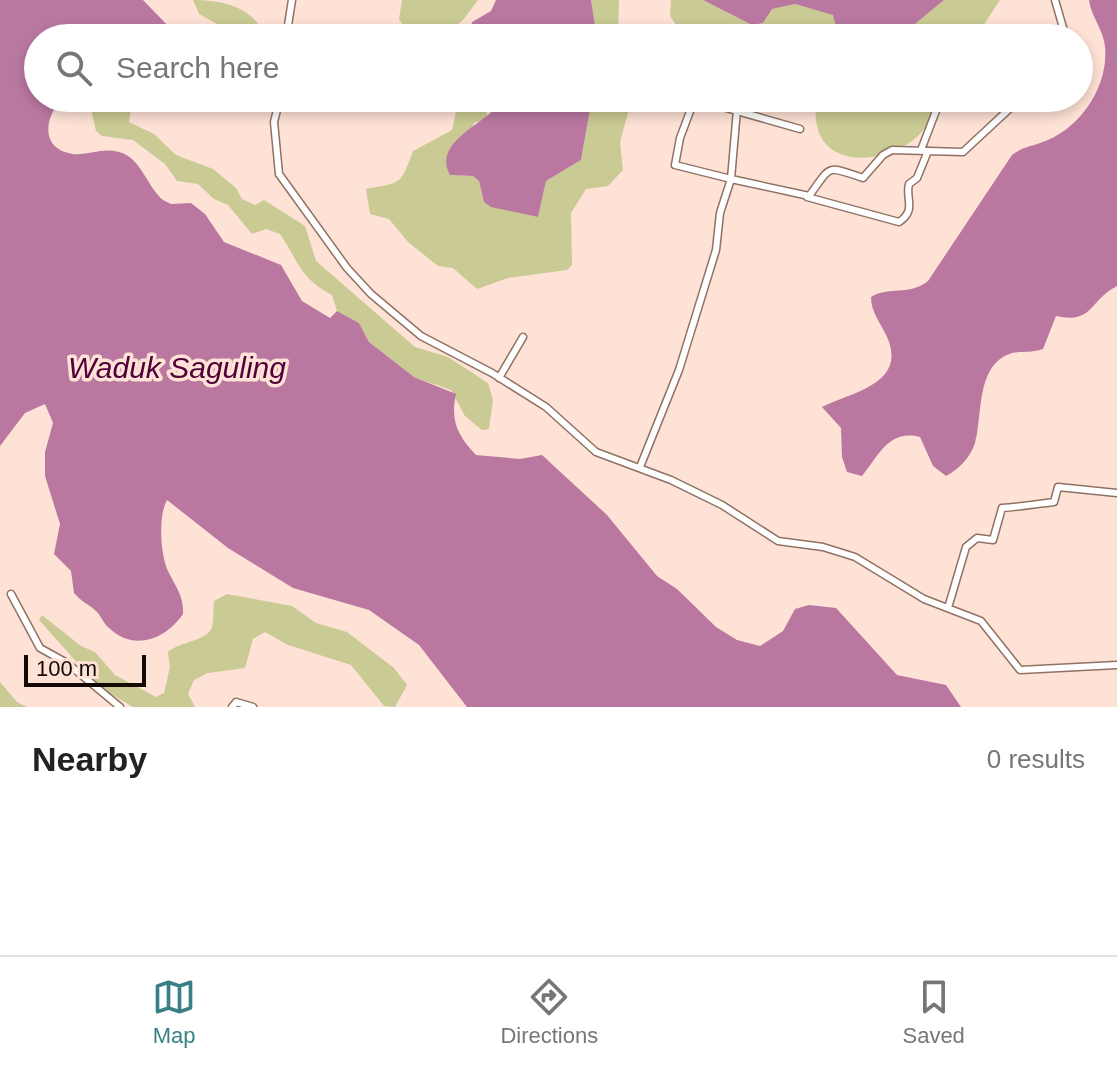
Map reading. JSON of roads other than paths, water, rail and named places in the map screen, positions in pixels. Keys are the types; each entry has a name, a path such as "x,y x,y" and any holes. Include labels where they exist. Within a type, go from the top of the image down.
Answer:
{"street":[{"path":"288,24 292,0"},
{"path":"1055,0 1062,24"},
{"path":"276,112 274,122 279,174 347,268 371,294 421,336 499,378 558,416 593,450 640,467 722,505 778,541 823,547 855,557 924,599 972,616 990,628 1008,658 1020,670 1117,665"},
{"path":"691,112 675,165 899,222 907,216 912,201 908,189 917,178 937,112"},
{"path":"640,467 679,370 716,250 720,213 731,179 737,137 736,112"},
{"path":"743,112 800,129"},
{"path":"807,197 824,171 838,167 865,177 883,155 892,150 963,152 1006,112"},
{"path":"499,378 523,337"},
{"path":"948,608 966,547 973,539 993,540 1002,508 1023,509 1036,503 1052,503 1058,487 1117,493"},
{"path":"11,594 40,648 67,663 120,707"},
{"path":"232,707 236,702 253,707"}],"water":[{"name":"Waduk Saguling","path":"0,0 143,0 166,24 24,24 24,112 53,112 48,131 55,146 73,154 114,151 128,156 163,200 171,204 191,203 205,214 224,242 281,265 302,301 330,318 337,311 359,323 369,342 414,377 456,394 454,412 457,428 476,455 520,459 542,455 607,515 657,576 677,589 716,627 737,640 760,646 783,631 795,609 809,605 836,608 897,675 946,685 961,707 467,707 419,645 369,610 293,588 228,548 167,500 162,516 162,547 166,566 181,597 183,614 159,636 139,641 129,639 107,626 95,610 74,593 71,571 54,554 60,524 45,476 45,452 53,423 45,404 25,413 0,446"},
{"path":"496,0 591,0 595,24 472,24 491,11"},
{"path":"703,0 944,0 915,24 835,24 833,15 795,4 772,9 763,23 750,24"},
{"path":"1089,0 1117,0 1117,286 1084,314 1068,318 1056,316 1043,349 1012,353 992,368 983,392 975,443 967,458 951,473 946,476 933,466 920,437 909,436 893,440 862,476 847,472 842,457 841,428 822,407 873,384 890,366 887,337 871,297 914,288 928,281 1012,155 1054,137 1084,112 1093,112 1093,98 1105,62 1105,47"},
{"path":"491,112 590,112 581,160 546,181 538,217 491,207 484,202 479,181 473,176 450,175 446,163 448,152 464,133"}]}
